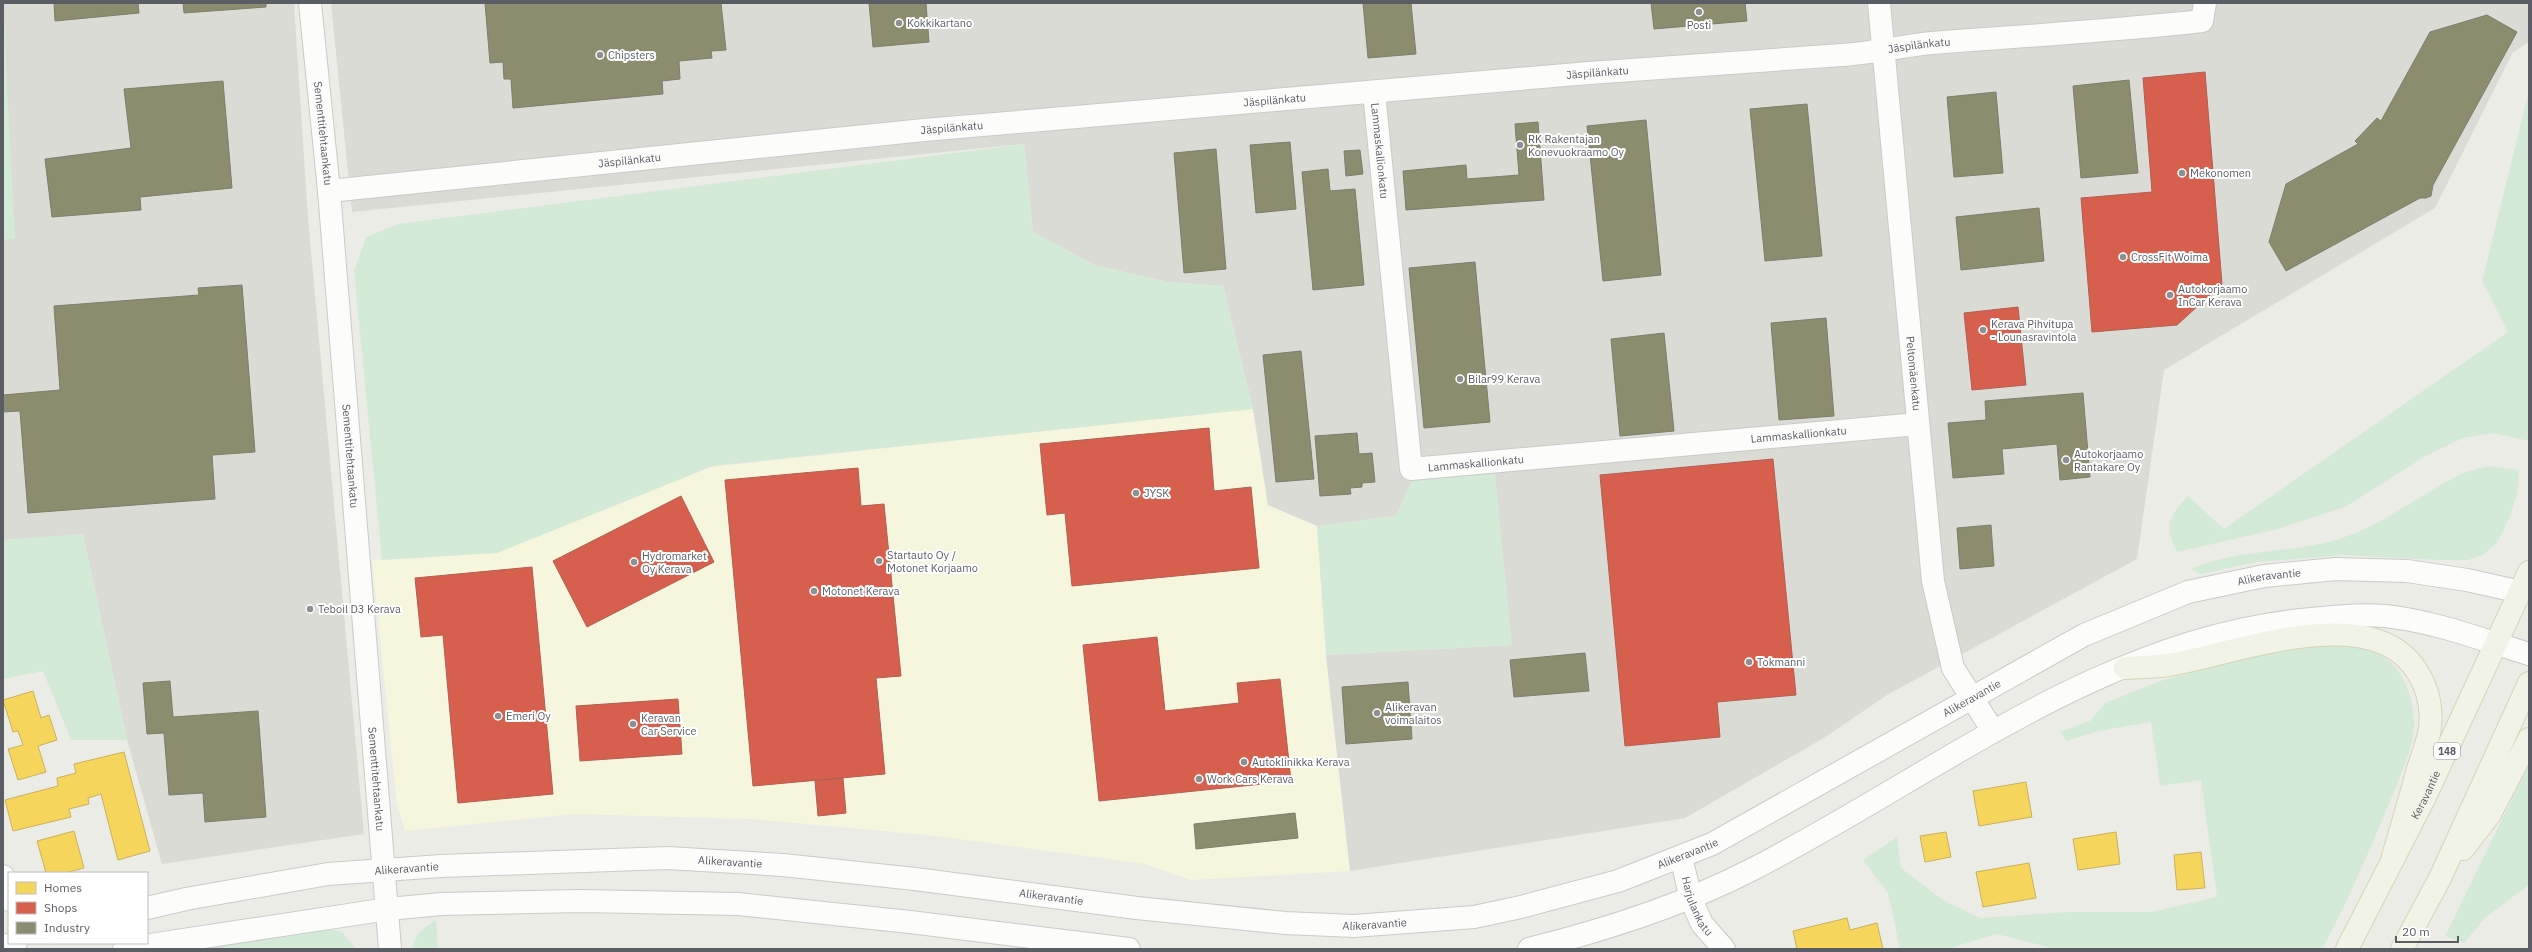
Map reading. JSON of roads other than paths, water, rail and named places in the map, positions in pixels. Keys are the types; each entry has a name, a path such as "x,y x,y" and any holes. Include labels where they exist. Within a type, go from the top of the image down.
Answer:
{"main road":[{"name":"Keravantie","path":"2347,949 2393,856 2425,797 2497,644 2525,593 2529,572"},
{"path":"2125,668 2168,665 2256,643 2324,635 2358,637 2397,649 2414,665 2424,681 2430,706 2430,729 2393,856"},
{"path":"2402,949 2440,878 2529,683"},
{"path":"2440,878 2490,814 2529,739"}],"street":[{"name":"Sementtitehtaankatu","path":"310,3 329,191 385,870 390,949"},
{"name":"Peltomäenkatu","path":"1879,3 1933,581 1953,668 1971,699 1993,731"},
{"name":"Jäspilänkatu","path":"329,191 924,130 1374,92 1884,52 1930,44 2202,21 2205,3"},
{"name":"Lammaskallionkatu","path":"1374,92 1412,469 1918,424"},
{"name":"Alikeravantie","path":"148,908 186,899 328,874 547,861 668,858 722,861 915,879 1137,908 1285,923 1354,926 1481,916 1618,881 1712,844 1809,792 2084,635 2140,610 2188,592 2264,576 2336,569 2407,571 2467,580 2525,593"},
{"path":"1528,949 1589,933 1691,899 1757,867 1993,731 2061,696 2125,668 2223,632 2277,622 2324,617 2387,616 2438,626 2529,654"},
{"name":"Harjulankatu","path":"1681,857 1691,899 1702,924 1724,949"},
{"path":"3,876 8,896"},
{"path":"124,949 388,909 516,901 738,904 910,922 1129,949"}],"place":[{"name":"Posti","path":"1699,12"},
{"name":"Kokkikartano","path":"899,23"},
{"name":"Chipsters","path":"600,55"},
{"name":"RK Rakentajan Konevuokraamo Oy","path":"1520,145"},
{"name":"Mekonomen","path":"2182,173"},
{"name":"CrossFit Woima","path":"2123,257"},
{"name":"Autokorjaamo InCar Kerava","path":"2170,295"},
{"name":"Kerava Pihvitupa - Lounasravintola","path":"1983,330"},
{"name":"Bilar99 Kerava","path":"1460,379"},
{"name":"Autokorjaamo Rantakare Oy","path":"2066,460"},
{"name":"JYSK","path":"1136,493"},
{"name":"Startauto Oy / Motonet Korjaamo","path":"879,561"},
{"name":"Hydromarket Oy Kerava","path":"634,562"},
{"name":"Motonet Kerava","path":"814,591"},
{"name":"Teboil D3 Kerava","path":"310,609"},
{"name":"Tokmanni","path":"1749,662"},
{"name":"Alikeravan voimalaitos","path":"1377,713"},
{"name":"Emeri Oy","path":"498,716"},
{"name":"Keravan Car Service","path":"633,724"},
{"name":"Autoklinikka Kerava","path":"1244,762"},
{"name":"Work Cars Kerava","path":"1199,779"}]}
